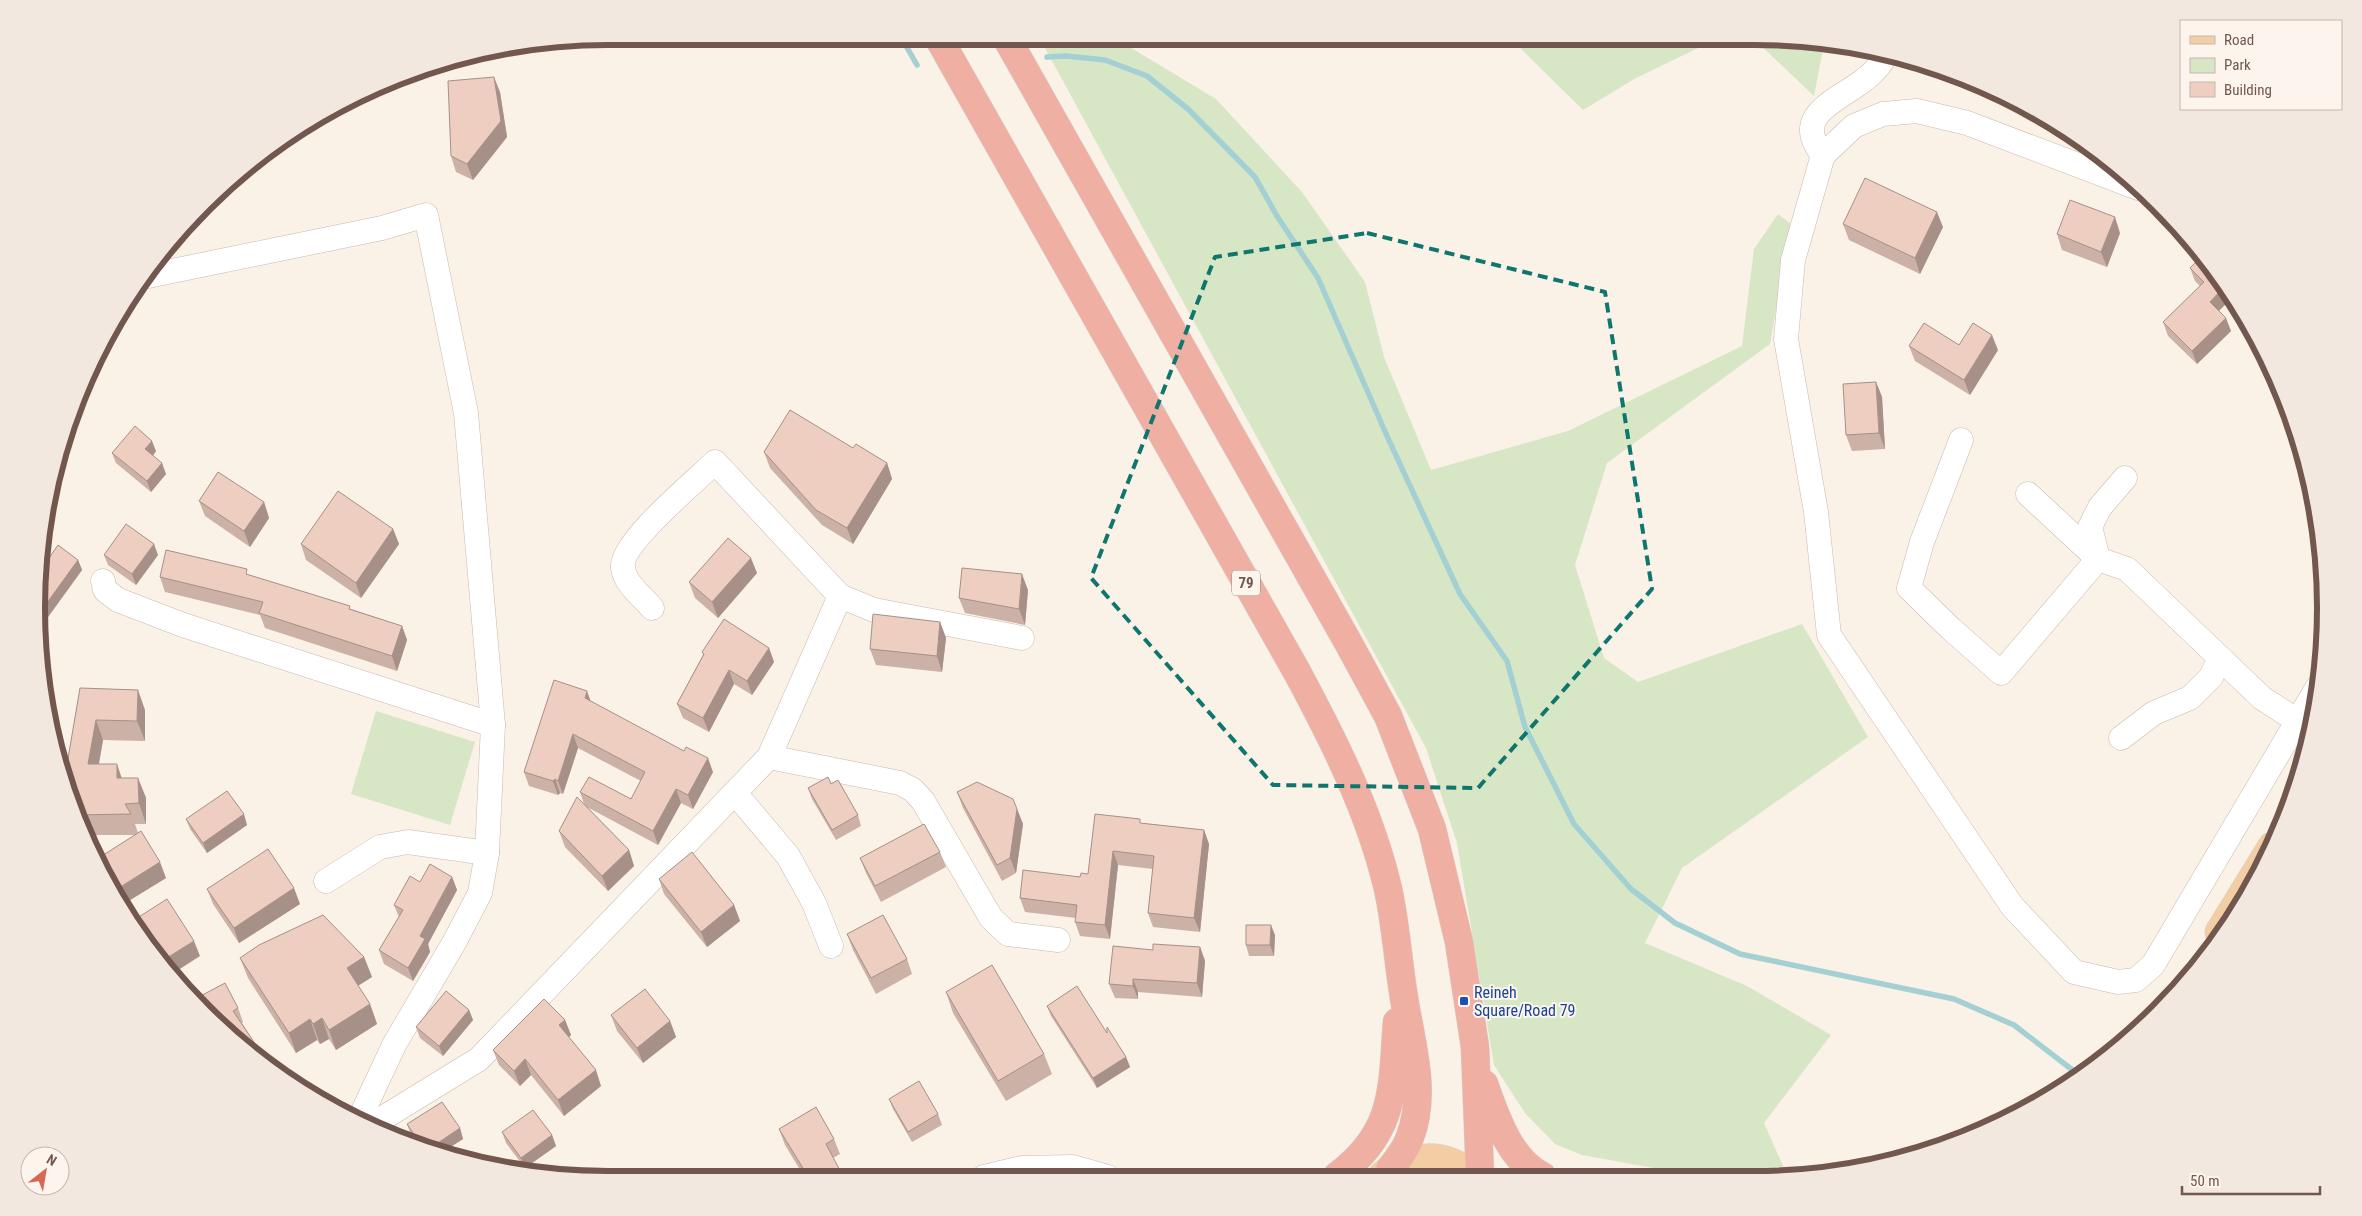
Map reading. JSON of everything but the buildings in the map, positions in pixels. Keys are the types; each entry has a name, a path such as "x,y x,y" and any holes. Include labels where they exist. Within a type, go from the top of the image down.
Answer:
{"highway":[{"name":"79","path":"942,45 1334,742 1371,834 1388,889 1415,1070 1417,1109 1410,1138 1387,1171"},
{"path":"1011,45 1388,716 1432,829 1459,942 1477,1064 1480,1171"},
{"path":"1344,1171 1356,1162 1372,1144 1388,1108 1393,1084 1400,971"},
{"path":"1477,1064 1500,1125 1513,1149 1533,1171"}],"main road":[{"path":"1390,1171 1414,1159 1432,1158 1452,1163 1464,1171"}],"street":[{"path":"1823,155 1812,136 1814,124 1822,108 1864,81 1880,67 1883,60"},
{"path":"2121,182 1967,123 1917,111 1884,114 1854,126 1823,155 1793,260 1786,339 1816,512 1829,635 2012,906 2074,972 2118,982 2136,980 2154,965 2308,706"},
{"path":"154,275 382,228 426,215 466,414 493,726 488,853 480,893 455,941 394,1045 362,1114"},
{"path":"1960,440 1922,542 1909,588 2000,673 2098,560"},
{"path":"652,608 629,583 622,567 626,552 641,532 716,462 840,596 874,610 1022,638"},
{"path":"2098,560 2090,528 2100,507 2125,478"},
{"path":"2028,494 2098,560 2126,569 2262,698 2299,722"},
{"path":"103,581 105,590 118,600 183,625 493,726"},
{"path":"378,1121 479,1060 769,757 840,596"},
{"path":"2121,738 2154,713 2190,698 2211,677 2220,658"},
{"path":"769,757 900,783 912,790 923,801 991,918 1008,934 1058,940"},
{"path":"735,792 788,856 814,903 831,946"},
{"path":"326,881 380,847 408,842 488,853"},
{"path":"1009,1171 1022,1168 1073,1167 1087,1171"}],"highlighted area":[{"path":"1367,233 1605,292 1652,589 1478,788 1273,785 1091,578 1215,257"}],"green space":[{"path":"1043,45 1126,45 1216,99 1302,192 1365,282 1384,357 1431,470 1568,431 1742,346 1754,249 1778,214 1791,224 1770,344 1607,463 1575,565 1604,658 1638,682 1802,624 1868,737 1682,868 1645,943 1747,986 1831,1035 1764,1123 1785,1170 1670,1171 1582,1155 1555,1144 1525,1113 1494,1065 1457,843 1426,748"},
{"path":"1517,45 1704,45 1636,78 1583,110"},
{"path":"1761,45 1823,50 1814,96"},
{"path":"376,711 475,742 450,825 351,794"}],"waterway":[{"path":"906,45 917,65"},
{"path":"1047,57 1066,56 1105,60 1147,76 1188,109 1255,177 1277,216 1318,278 1387,436 1460,594 1507,661 1525,727 1574,824 1631,889 1675,923 1740,954 1954,999 2014,1025 2074,1071"}],"place":[{"name":"Reineh Square/Road 79","path":"1464,1001"}]}
